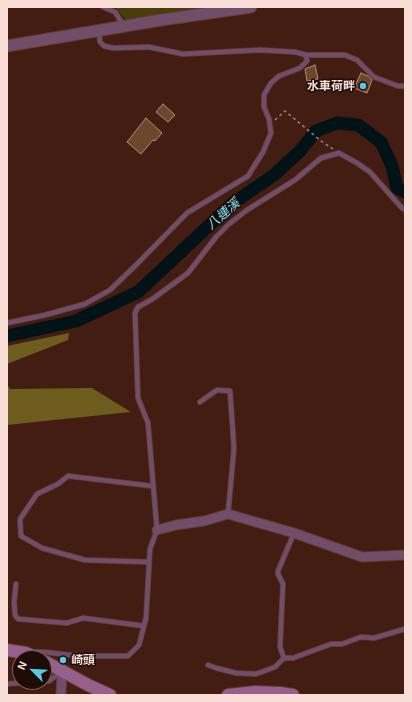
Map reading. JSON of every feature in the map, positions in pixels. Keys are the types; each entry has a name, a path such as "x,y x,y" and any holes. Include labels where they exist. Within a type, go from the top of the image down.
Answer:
{"main road":[{"path":"52,666 110,695"},
{"path":"228,695 255,692 294,695"}],"street":[{"path":"7,46 124,26 251,7"},
{"path":"157,530 176,525 204,521 228,514 294,533 362,557 405,555"},
{"path":"61,695 62,671"}],"lane":[{"path":"103,7 115,12 124,26"},
{"path":"99,31 100,42 104,46 114,48 149,46 183,54 260,50 295,52 306,55 345,55 357,60 374,77 398,86 405,86"},
{"path":"7,323 45,315 85,304 110,290 187,213 248,176 263,152 271,133 264,107 264,95 271,83 279,76 300,68 307,61 306,55"},
{"path":"52,653 79,656 128,656 139,645 146,618 150,549 157,530 152,486 148,423 138,398 135,313 138,307 188,273 216,236 229,224 247,210 295,180 321,158 339,154 357,163 370,172 405,210"},
{"path":"200,402 217,390 230,391 234,448 228,514"},
{"path":"149,562 85,560 42,548 21,536 20,519 36,494 58,484 68,476 152,486"},
{"path":"284,658 280,647 283,584 278,571 294,533"},
{"path":"16,584 14,602 15,615 18,619 67,623 83,618 144,626"},
{"path":"208,664 216,668 236,673 256,674 275,667 284,658 293,658 331,644 342,644 361,637 374,638 405,630"},
{"path":"52,679 62,671"}],"path":[{"path":"269,122 274,121 285,112 339,154"}],"shaded area":[{"path":"115,7 211,7 126,20"},
{"path":"69,333 68,340 7,364 7,346"},
{"path":"7,384 10,389 92,388 131,412 7,425"}],"building":[{"path":"315,65 318,79 307,81 305,69"},
{"path":"361,73 368,76 372,80 367,93 354,88"},
{"path":"163,104 175,115 168,122 156,112"},
{"path":"146,118 162,133 155,141 153,140 141,154 127,142"}],"waterway":[{"name":"八連溪","path":"7,336 76,321 138,292 233,203 274,175 300,151 316,131 337,123 358,125 381,142 392,166 397,188 405,192"}],"place":[{"name":"水車荷畔","path":"363,86"},
{"name":"崎頭","path":"63,660"}]}
